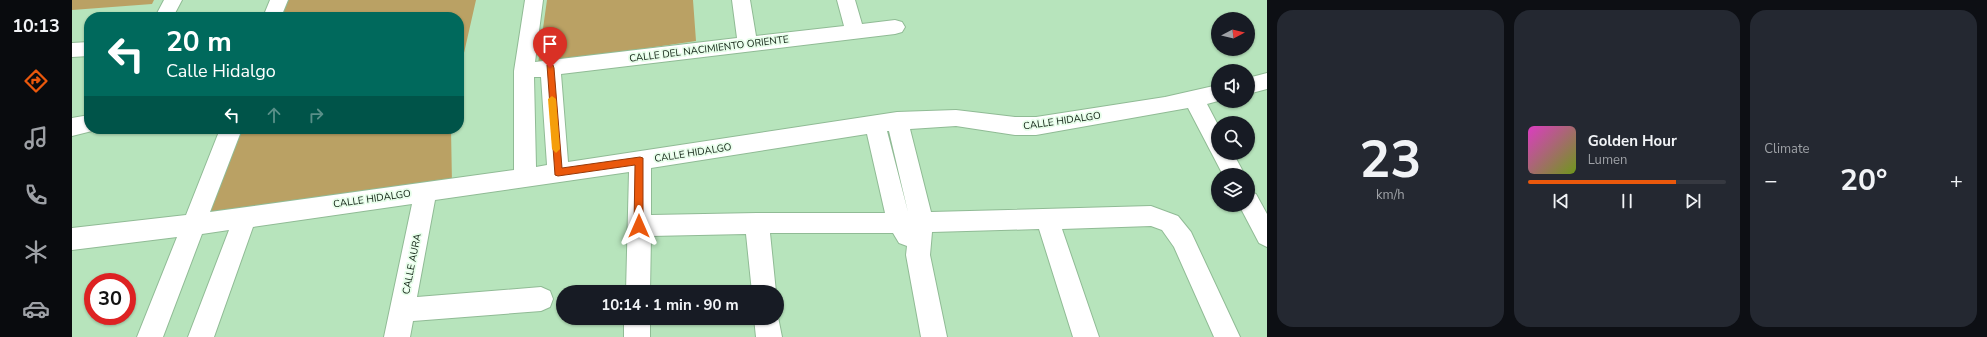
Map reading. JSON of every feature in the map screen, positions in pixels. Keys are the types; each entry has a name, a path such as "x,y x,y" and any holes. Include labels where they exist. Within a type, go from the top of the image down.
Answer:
{"street":[{"path":"167,12 173,0"},
{"path":"274,12 279,0"},
{"path":"525,177 524,71 534,0"},
{"path":"741,0 747,44"},
{"path":"846,0 855,32"},
{"name":"CALLE DEL NACIMIENTO ORIENTE","path":"524,71 895,27"},
{"path":"72,50 84,49"},
{"path":"550,68 558,172"},
{"path":"1255,84 1267,81"},
{"name":"CALLE HIDALGO","path":"72,239 245,218 640,161 897,121 956,118 1015,126 1036,126 1165,105 1211,94"},
{"path":"1193,98 1211,132"},
{"path":"897,121 911,223 934,337"},
{"path":"875,124 911,223"},
{"path":"72,127 84,125"},
{"path":"150,337 195,225 229,134"},
{"path":"638,285 640,161"},
{"name":"CALLE AURA","path":"397,337 426,191"},
{"path":"1254,212 1267,236"},
{"path":"639,226 757,223 911,223 1151,216 1170,223 1183,240 1227,337"},
{"path":"201,337 245,218"},
{"path":"1047,219 1086,337"},
{"path":"757,223 763,285"},
{"path":"402,310 541,299"},
{"path":"637,325 637,337"},
{"path":"768,325 769,337"}],"shaded area":[{"path":"72,0 154,0 152,4 72,10"},
{"path":"278,0 476,0 464,53 464,12 273,12"},
{"path":"547,0 693,0 696,41 538,64"},
{"path":"223,134 451,134 452,184 187,222"}],"slow traffic":[{"path":"552,99 556,149"}],"route":[{"path":"550,68 558,172 640,161 639,226"}]}
